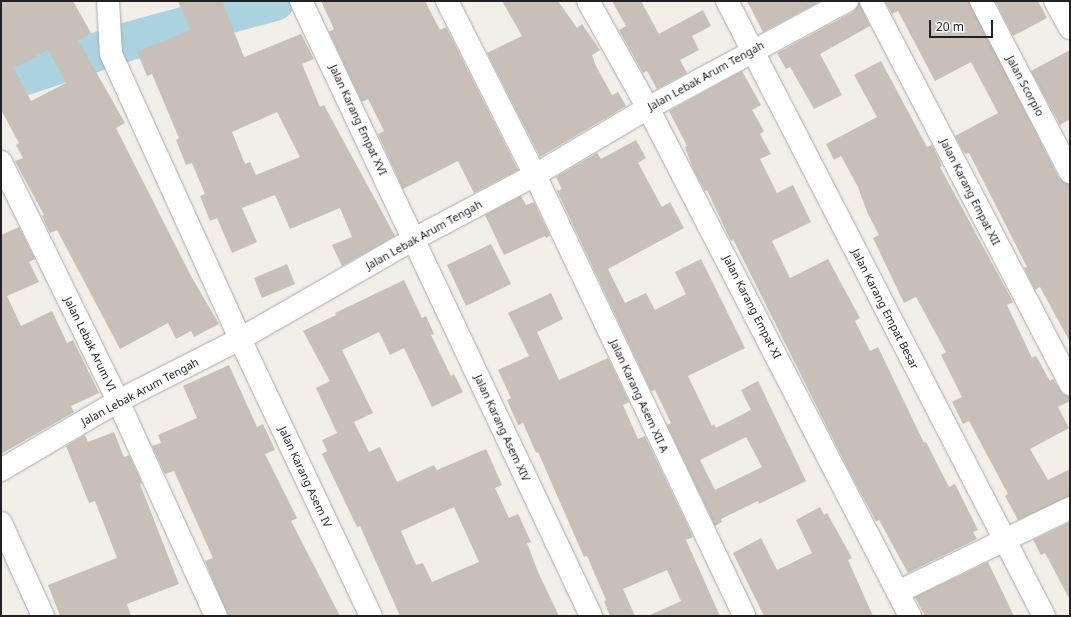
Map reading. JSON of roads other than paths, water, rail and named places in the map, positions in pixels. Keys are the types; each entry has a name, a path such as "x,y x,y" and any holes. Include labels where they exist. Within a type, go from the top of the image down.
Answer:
{"street":[{"path":"108,1 110,47 240,339"},
{"name":"Jalan Karang Asem XII A","path":"447,1 535,175 744,616"},
{"name":"Jalan Karang Empat XI","path":"588,1 648,108 910,616"},
{"name":"Jalan Karang Empat Besar","path":"727,1 1044,616"},
{"name":"Jalan Lebak Arum Tengah","path":"1,470 118,401 240,339 414,239 535,175 648,108 847,1"},
{"name":"Jalan Karang Empat XII","path":"871,1 1070,384"},
{"name":"Jalan Scorpio","path":"981,1 1070,172"},
{"path":"1055,1 1070,28"},
{"name":"Jalan Karang Empat XVI","path":"302,2 414,239"},
{"name":"Jalan Lebak Arum VI","path":"1,162 118,401 216,616"},
{"name":"Jalan Karang Asem XIV","path":"414,239 590,616"},
{"name":"Jalan Karang Asem IV","path":"240,339 371,616"},
{"path":"898,592 1070,508"},
{"path":"1,523 43,616"}],"waterway":[{"path":"1,83 124,42 274,1"}]}
